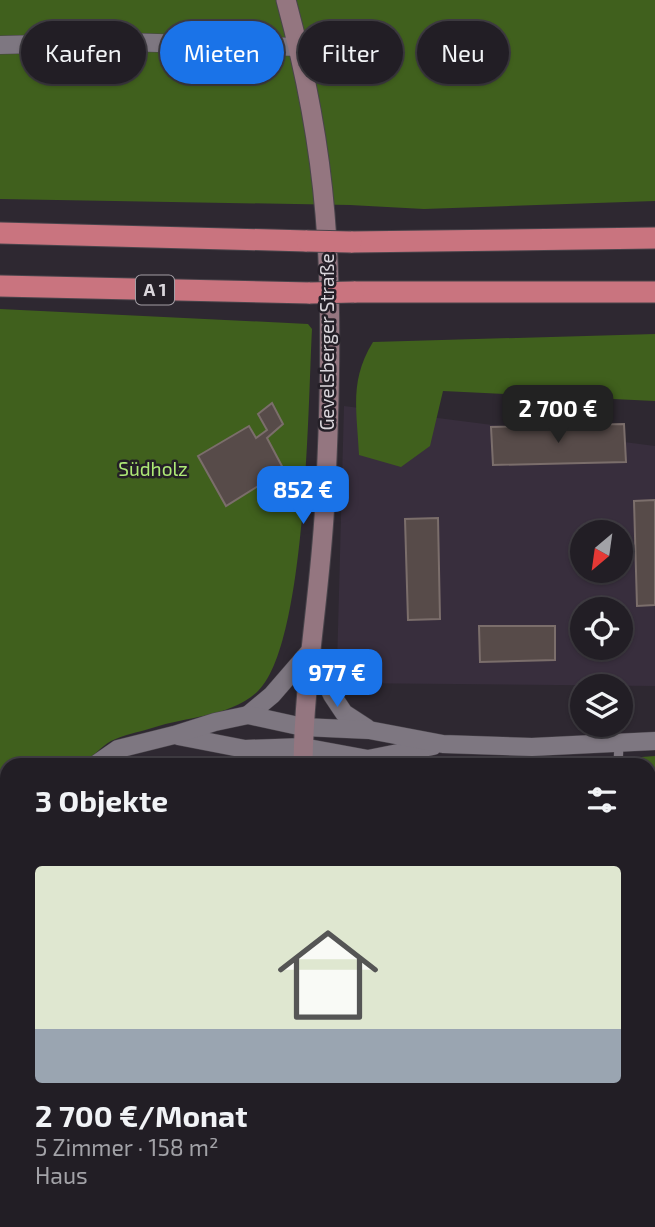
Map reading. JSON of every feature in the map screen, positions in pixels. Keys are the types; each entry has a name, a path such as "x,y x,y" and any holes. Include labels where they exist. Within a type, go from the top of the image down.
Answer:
{"highway":[{"path":"0,233 351,242 655,238"},
{"name":"A 1","path":"0,286 310,293 655,292"}],"main road":[{"name":"Gevelsberger Straße","path":"286,0 298,43"},
{"name":"Gevelsberger Straße","path":"303,756 303,727 325,501 330,315 326,214 306,84"}],"street":[{"path":"0,45 122,42 298,47"},
{"path":"248,715 272,695 311,650 332,695 344,713 369,730"},
{"path":"105,758 118,749 248,715 303,727 369,730 443,744 532,747 655,741"},
{"path":"174,735 245,749 323,758"},
{"path":"382,758 443,744"}],"lane":[{"path":"618,758 619,744"}],"shaded area":[{"path":"344,406 655,446 655,686 633,686 633,674 570,674 570,685 340,683 337,666"}],"green space":[{"path":"0,0 655,0 655,201 424,209 350,205 0,199"},
{"name":"Südholz","path":"0,309 308,324 312,329 306,464 295,578 286,628 273,668 256,693 219,712 121,737 111,741 90,758 0,758"},
{"path":"655,334 655,401 443,391 430,446 401,467 359,455 357,383 365,356 373,342"}],"building":[{"path":"272,403 283,424 267,438 284,470 226,506 198,456 249,426 256,438 267,430 258,414"},
{"path":"624,424 626,462 493,465 491,427"},
{"path":"655,500 655,605 637,606 634,501"},
{"path":"438,518 440,619 408,620 405,519"},
{"path":"479,626 555,626 555,660 480,662"}]}
